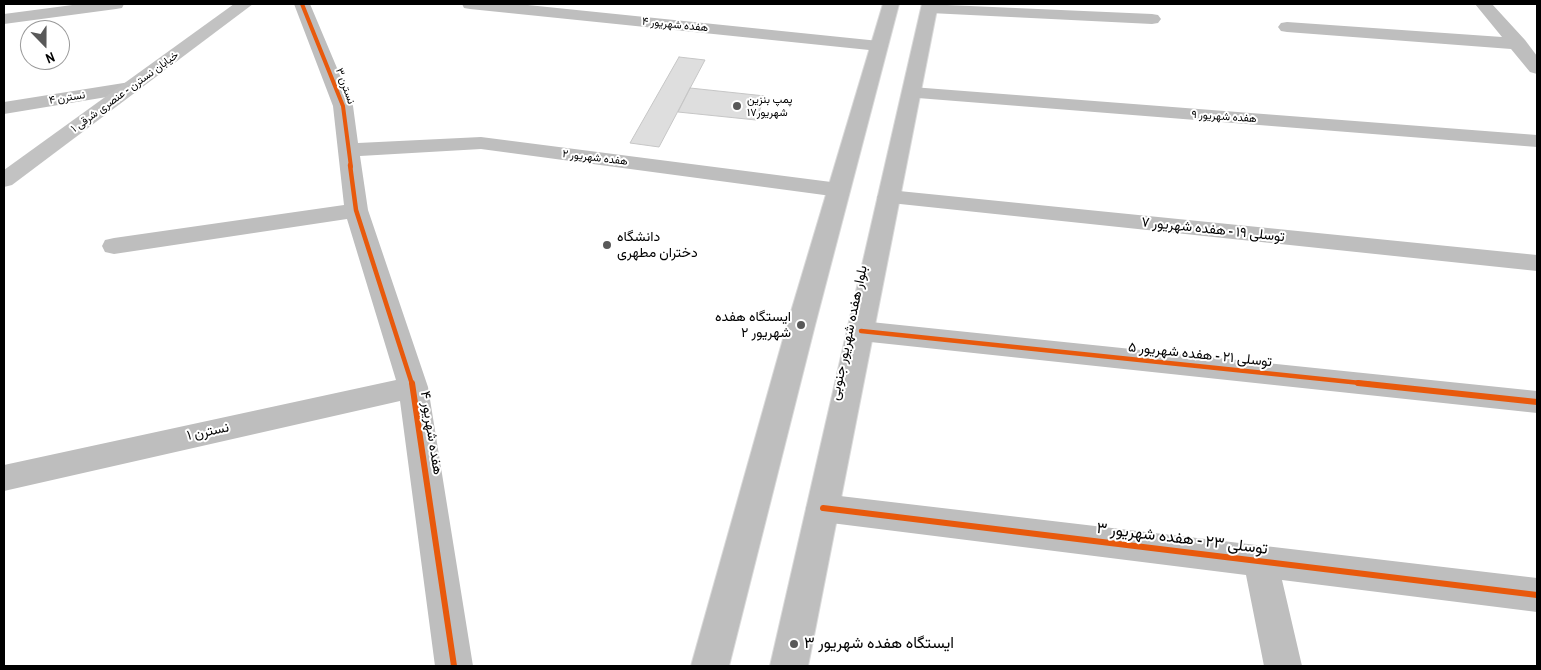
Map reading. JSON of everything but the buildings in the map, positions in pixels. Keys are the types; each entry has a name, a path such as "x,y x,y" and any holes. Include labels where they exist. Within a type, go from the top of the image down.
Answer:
{"street":[{"path":"4,18 116,4"},
{"name":"خیابان نسترن - عنصری شرقی ۱","path":"4,180 245,4"},
{"name":"نسترن ۳","path":"302,4 343,106 356,210"},
{"name":"هفده شهریور ۴","path":"470,4 879,46"},
{"path":"710,666 891,4"},
{"path":"1483,4 1519,44 1537,68"},
{"path":"930,6 1152,19"},
{"name":"بلوار هفده شهریور جنوبی","path":"789,666 930,6"},
{"path":"1287,27 1519,44"},
{"name":"نسترن ۴","path":"4,108 130,88"},
{"name":"هفده شهریور ۹","path":"912,93 1537,141"},
{"name":"هفده شهریور ۲","path":"350,150 481,143 839,190"},
{"name":"توسلی ۱۹ - هفده شهریور ۷","path":"889,197 1537,264"},
{"path":"114,246 356,210"},
{"name":"هفده شهریور ۴","path":"356,210 413,387 454,666"},
{"name":"توسلی ۲۱ - هفده شهریور ۵","path":"861,331 1537,402"},
{"name":"نسترن ۱","path":"4,478 413,387"},
{"name":"توسلی ۲۳ - هفده شهریور ۳","path":"823,508 1537,595"},
{"path":"1260,561 1283,666"}],"cycle path":[{"path":"302,4 343,106 356,210 413,387 454,666"},
{"path":"861,331 1537,402"},
{"path":"823,508 1537,595"}],"place":[{"name":"پمپ بنزین ۱۷شهریور","path":"737,106"},
{"name":"دانشگاه دختران مطهری","path":"607,245"},
{"name":"ایستگاه هفده شهریور ۲","path":"801,325"},
{"name":"ایستگاه هفده شهریور ۳","path":"794,644"}]}
